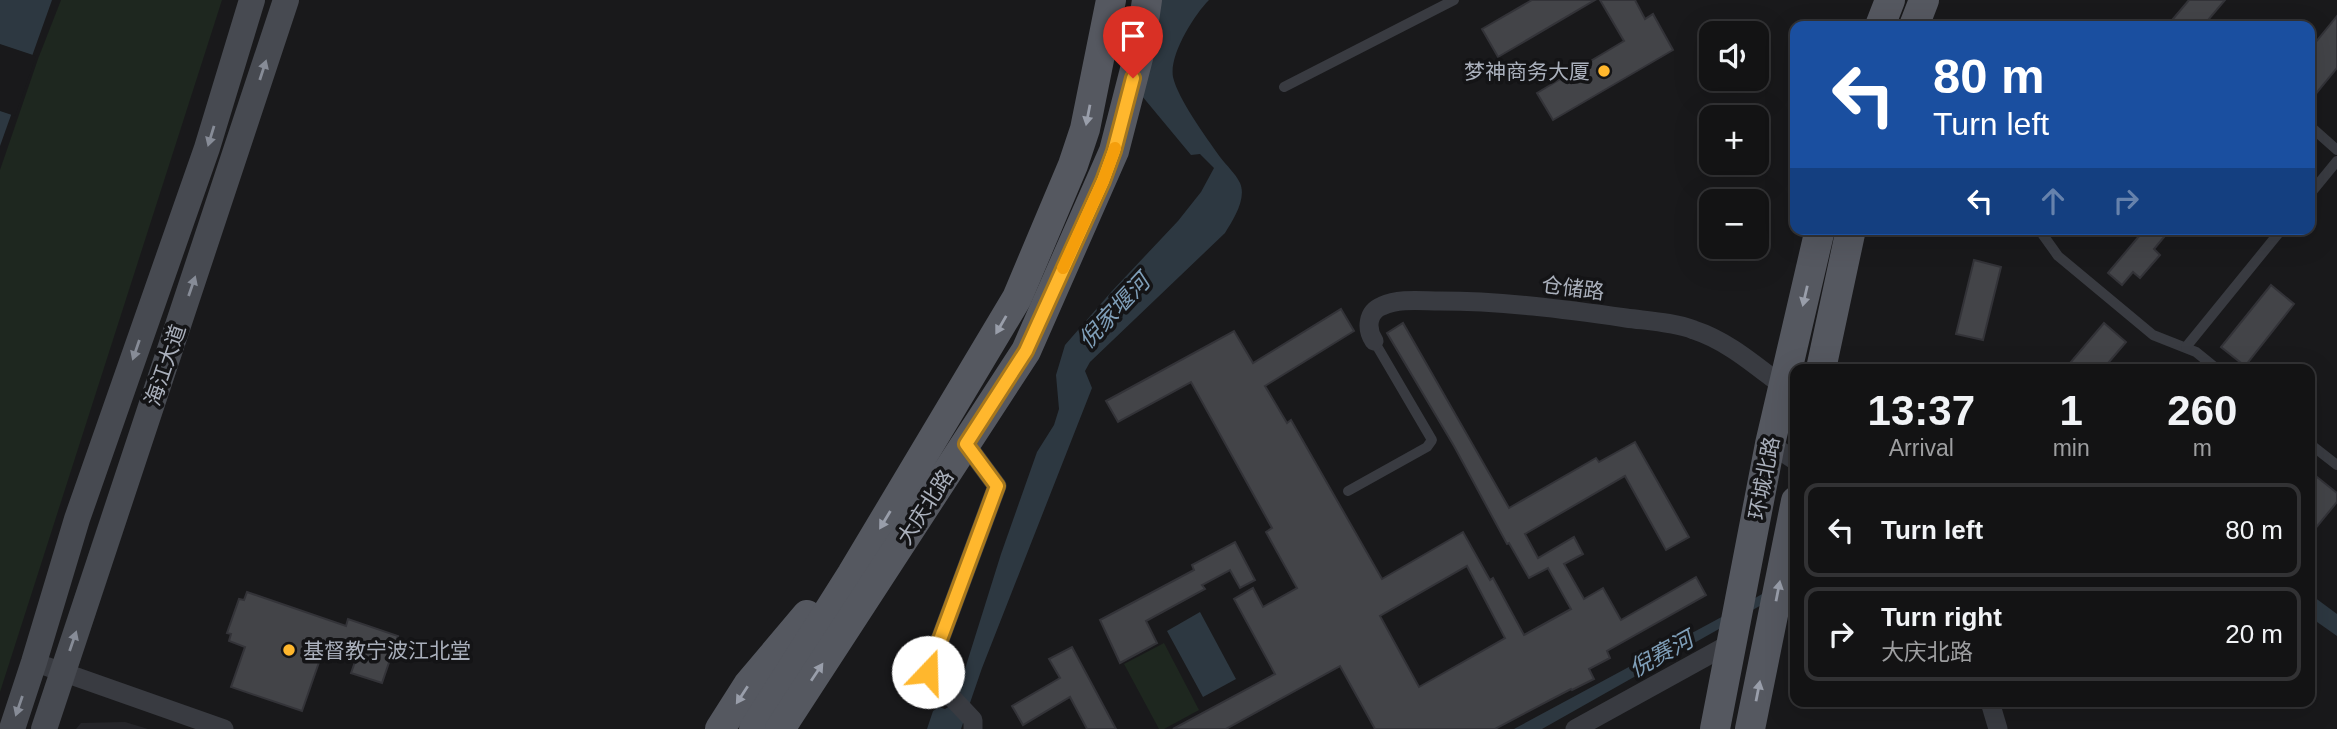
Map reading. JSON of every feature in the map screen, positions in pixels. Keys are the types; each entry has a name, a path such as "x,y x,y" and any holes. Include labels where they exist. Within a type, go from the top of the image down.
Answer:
{"main road":[{"name":"海江大道","path":"12,729 77,519 207,148 252,0"},
{"name":"海江大道","path":"44,729 286,0"},
{"name":"大庆北路","path":"754,729 852,574 1017,298 1073,166 1085,129 1111,0"},
{"name":"大庆北路","path":"780,729 1026,351 1114,151 1139,54 1147,0"},
{"path":"1882,21 1890,0"},
{"path":"1916,21 1924,0"},
{"name":"环城北路","path":"1715,729 1770,444 1819,235"},
{"path":"1822,364 1850,235"},
{"name":"环城北路","path":"1750,729 1790,531"},
{"name":"大庆北路","path":"720,729 748,685 785,643 823,593 836,580 852,574"}],"street":[{"name":"仓储路","path":"1374,341 1367,326 1372,314 1380,307 1402,301 1454,301 1546,307 1694,330 1729,346 1784,387"},
{"path":"966,444 997,486 928,672 973,725"},
{"path":"1770,444 1790,457"},
{"path":"1575,729 1731,643"},
{"path":"34,662 224,729"},
{"path":"1991,707 1998,729"}],"lane":[{"path":"1284,87 1454,0"},
{"path":"2315,130 2337,150"},
{"path":"2315,188 2337,161"},
{"path":"2043,235 2058,256 2153,335 2186,347 2210,364"},
{"path":"2186,347 2277,235"},
{"path":"1348,491 1427,447 1432,440 1374,341"},
{"path":"2315,448 2337,466"}],"shaded area":[{"path":"61,0 222,0 0,692 0,170"},
{"path":"1164,643 1199,710 1164,729 1159,729 1124,664"},
{"path":"125,722 148,729 76,729 81,723"}],"water":[{"path":"0,0 52,0 0,146"},
{"name":"倪家堰河","path":"1160,0 1209,0 1196,15 1179,47 1173,77 1193,118 1238,180 1242,196 1225,233 1090,362 1085,371 1092,388 982,668 961,729 927,729 933,711 939,707 945,709 950,706 959,688 1001,554 1037,452 1054,425 1059,409 1056,375 1065,345 1178,221 1201,192 1214,168 1200,154 1191,155 1142,96"},
{"name":"倪赛河","path":"1790,578 1790,589 1542,729 1514,729"},
{"path":"2315,598 2337,614 2337,636 2315,621"},
{"path":"1200,612 1236,679 1203,697 1167,631"}],"pier":[{"path":"0,44 36,56 15,116 0,111"}],"building":[{"name":"梦神商务大厦","path":"1532,0 1595,0 1498,57 1482,29"},
{"name":"梦神商务大厦","path":"1600,0 1635,0 1645,19 1653,14 1673,50 1553,120 1537,93 1624,41"},
{"path":"2189,0 2225,0 2207,21 2171,21"},
{"path":"2337,16 2337,68 2315,95 2315,43"},
{"path":"2140,235 2164,237 2154,249 2160,255 2140,278 2133,272 2122,285 2108,273"},
{"path":"1974,260 2001,267 1983,340 1956,334"},
{"path":"2271,285 2294,304 2247,364 2242,364 2221,347"},
{"path":"1341,309 1354,331 1265,386 1287,423 1291,420 1382,579 1463,532 1490,580 1493,578 1524,635 1571,609 1548,568 1529,578 1509,543 1507,544 1454,446 1387,333 1403,323 1509,508 1596,458 1599,462 1635,442 1689,537 1666,550 1625,476 1525,534 1538,558 1574,537 1583,554 1564,564 1584,599 1603,588 1621,620 1696,577 1706,595 1607,651 1610,658 1589,669 1594,679 1495,729 1375,729 1340,666 1226,729 1173,729 1275,674 1234,599 1253,588 1263,607 1297,588 1266,532 1272,528 1191,382 1118,422 1106,401 1234,331 1253,363","holes":["1467,566 1505,638 1419,687 1380,616"]},
{"path":"2104,323 2126,342 2107,364 2069,364"},
{"path":"2317,477 2337,493 2337,502 2315,529"},
{"path":"1235,542 1255,580 1240,588 1230,570 1202,585 1205,589 1146,621 1157,643 1120,663 1100,620 1194,570 1192,565"},
{"name":"基督教宁波江北堂","path":"247,592 346,626 348,619 398,636 382,683 351,673 356,659 324,648 302,711 231,687 245,647 229,641 231,634 227,633 239,599 244,600"},
{"path":"1072,647 1116,729 1087,729 1070,697 1023,725 1012,706 1060,678 1049,659"}],"slow traffic":[{"path":"1063,268 1103,181 1115,148"}],"place":[{"name":"梦神商务大厦","path":"1604,71"},
{"name":"基督教宁波江北堂","path":"289,650"}],"route":[{"path":"928,672 997,486 966,444 1026,351 1103,181 1114,151 1133,78"}]}
